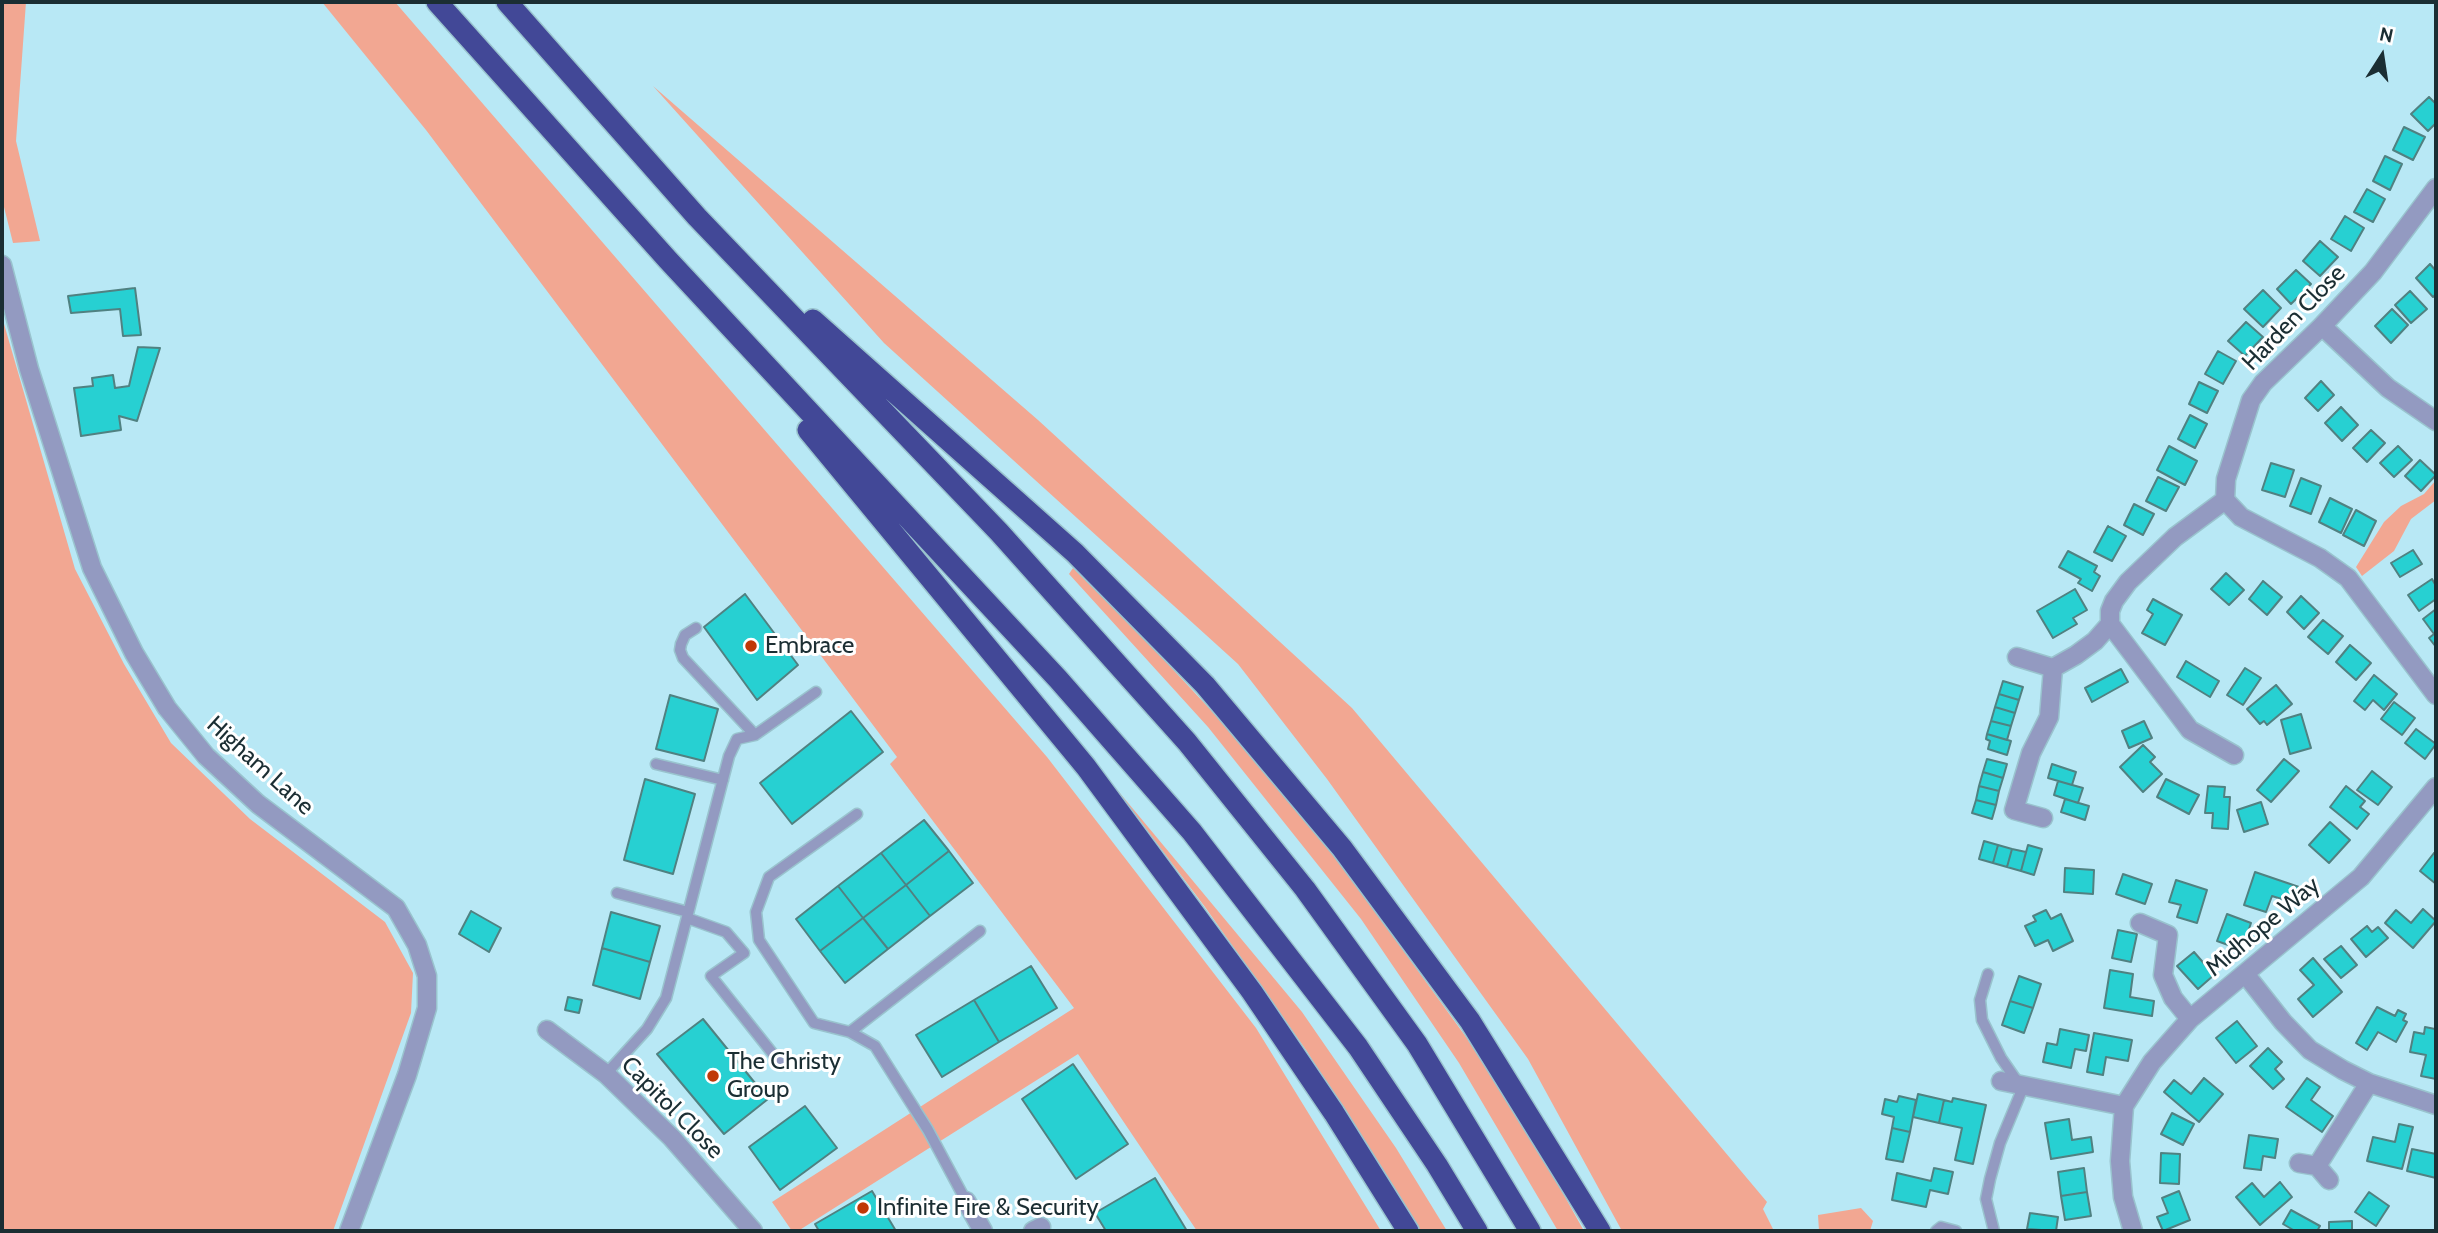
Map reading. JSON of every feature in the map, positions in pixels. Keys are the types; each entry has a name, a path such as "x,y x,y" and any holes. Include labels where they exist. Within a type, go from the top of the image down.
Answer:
{"highway":[{"path":"437,2 668,260 1058,679 1192,832 1358,1047 1437,1165 1477,1231"},
{"path":"507,2 697,216 999,532 1187,742 1305,888 1417,1044 1530,1231"},
{"path":"697,216 1075,553 1205,685 1342,848 1470,1021 1600,1231"},
{"path":"668,260 1094,778 1252,992 1334,1113 1408,1231"}],"street":[{"name":"Harden Close","path":"2225,500 2226,479 2251,400 2263,383 2373,272 2436,188"},
{"name":"Higham Lane","path":"2,265 29,369 92,568 134,653 167,708 206,756 258,804 396,908 417,945 427,976 427,1008 407,1075 349,1231"},
{"path":"2322,326 2388,388 2436,421"},
{"path":"2234,755 2190,730 2110,624 2110,611 2114,601 2128,582 2175,537 2225,500 2241,517 2319,558 2348,578 2436,695"},
{"path":"2017,657 2053,668 2095,641 2110,624"},
{"path":"2043,818 2014,810 2031,753 2049,717 2053,668"},
{"name":"Midhope Way","path":"2133,1231 2123,1197 2120,1161 2124,1106 2152,1062 2190,1019 2361,877 2436,787"},
{"path":"2140,923 2168,935 2163,975 2173,998 2190,1019"},
{"path":"2246,975 2283,1022 2310,1050 2369,1083 2436,1105"},
{"name":"Capitol Close","path":"547,1030 606,1074 671,1138 753,1231"},
{"path":"2015,1083 2124,1106"},
{"path":"2317,1166 2369,1083"},
{"path":"2299,1163 2317,1166 2329,1180"},
{"path":"966,1201 983,1231"}],"lane":[{"path":"696,628 685,635 681,644 683,658 755,734"},
{"path":"606,1074 647,1029 666,998 729,756 737,739 755,734 816,692"},
{"path":"656,764 723,780"},
{"path":"857,814 769,877 756,912 759,940 814,1023 850,1032 875,1046 928,1130 966,1201"},
{"path":"617,893 687,915 726,932 744,953 711,976 781,1064"},
{"path":"850,1032 980,931"},
{"path":"1988,974 1980,1000 1982,1020 2015,1083 1987,1189 1986,1199 1994,1231"},
{"path":"1936,1231 1941,1227 1956,1231"}],"shaded area":[{"path":"2,2 26,2 16,141 40,241 13,243 2,199"},
{"path":"322,2 395,2 1047,757 1256,1028 1381,1231 1197,1231 1078,1054 798,1231 792,1231 772,1202 1074,1008 890,764 897,757 426,130"},
{"path":"653,86 1038,420 1352,708 1767,1202 1763,1209 1774,1231 1622,1231 1528,1059 1327,779 1238,664 884,343"},
{"path":"2,317 75,569 124,664 171,743 250,819 385,922 413,973 411,1013 333,1231 2,1231"},
{"path":"2436,480 2436,500 2411,519 2394,551 2362,576 2356,567 2384,522 2401,506 2424,494"},
{"path":"1073,568 1236,737 1331,851 1466,1037 1536,1145 1584,1231 1558,1231 1459,1063 1361,919 1208,727 1069,574"},
{"path":"1109,780 1302,1012 1396,1148 1447,1231 1420,1231 1306,1050 1205,907"},
{"path":"1861,1208 1873,1221 1870,1231 1819,1231 1818,1215"}],"building":[{"path":"2429,97 2436,104 2436,123 2428,131 2411,114"},
{"path":"2404,127 2425,137 2413,160 2393,150"},
{"path":"2385,156 2402,164 2390,190 2373,181"},
{"path":"2367,189 2385,199 2373,222 2354,212"},
{"path":"2345,216 2364,228 2351,251 2331,239"},
{"path":"2320,241 2338,257 2320,276 2303,261"},
{"path":"2430,264 2436,271 2436,294 2433,297 2416,278"},
{"path":"2296,270 2311,284 2291,304 2277,289"},
{"path":"135,288 141,335 123,336 120,309 71,313 68,296"},
{"path":"2263,290 2281,308 2263,327 2244,309"},
{"path":"2410,291 2427,309 2411,323 2395,305"},
{"path":"2392,309 2408,325 2391,343 2375,326"},
{"path":"2246,322 2263,337 2245,356 2228,341"},
{"path":"138,347 160,348 137,421 119,416 121,430 81,436 74,388 93,386 92,378 113,375 115,388 129,386"},
{"path":"2218,351 2236,361 2223,384 2205,374"},
{"path":"2321,381 2334,395 2318,411 2305,398"},
{"path":"2199,382 2218,391 2207,413 2189,404"},
{"path":"2341,407 2358,425 2342,441 2325,423"},
{"path":"2190,415 2207,424 2195,448 2178,439"},
{"path":"2371,430 2385,443 2367,462 2353,448"},
{"path":"2169,446 2197,461 2185,485 2157,470"},
{"path":"2398,446 2412,460 2394,477 2380,463"},
{"path":"2420,460 2436,475 2421,491 2405,476"},
{"path":"2271,463 2294,470 2285,497 2262,490"},
{"path":"2158,477 2179,487 2166,511 2146,501"},
{"path":"2301,478 2321,486 2311,514 2290,506"},
{"path":"2330,498 2352,509 2341,533 2319,522"},
{"path":"2134,504 2154,514 2143,535 2124,525"},
{"path":"2356,510 2376,521 2364,546 2343,535"},
{"path":"2108,526 2126,536 2112,561 2094,552"},
{"path":"2413,550 2422,564 2400,577 2391,563"},
{"path":"2068,551 2097,566 2094,572 2100,576 2092,591 2078,583 2081,579 2059,567"},
{"path":"2226,573 2244,590 2229,605 2211,589"},
{"path":"2432,579 2436,586 2436,599 2419,611 2408,595"},
{"path":"2263,581 2282,597 2267,615 2249,599"},
{"path":"2075,589 2087,610 2073,618 2077,624 2053,638 2037,611"},
{"name":"Embrace","path":"745,594 798,665 757,700 704,627"},
{"path":"2301,596 2319,613 2304,629 2287,612"},
{"path":"2153,599 2182,615 2165,645 2142,633 2153,614 2147,610"},
{"path":"2436,609 2436,647 2429,638 2434,634 2423,619"},
{"path":"2323,620 2343,636 2328,654 2308,637"},
{"path":"2350,645 2371,663 2356,680 2336,662"},
{"path":"2186,661 2219,681 2210,697 2177,677"},
{"path":"2245,668 2261,678 2243,705 2227,695"},
{"path":"2121,669 2128,682 2092,702 2085,688"},
{"path":"2374,675 2397,694 2384,710 2373,700 2365,710 2354,701"},
{"path":"2003,681 2023,687 2019,700 1999,694"},
{"path":"2276,685 2292,704 2267,725 2264,721 2260,724 2247,709"},
{"path":"1999,694 2019,700 2015,713 1995,707"},
{"path":"670,695 718,709 704,761 656,749"},
{"path":"2394,702 2415,718 2402,735 2381,719"},
{"path":"1995,707 2015,713 2011,726 1991,721"},
{"path":"851,711 883,752 792,824 760,783"},
{"path":"2301,714 2311,748 2290,754 2281,720"},
{"path":"1991,721 2011,726 2007,740 1987,734"},
{"path":"2144,721 2152,738 2129,748 2122,731"},
{"path":"2416,729 2436,744 2425,759 2405,743"},
{"path":"1987,734 2011,741 2007,755 1988,749 1990,741 1986,739"},
{"path":"2143,745 2155,757 2150,762 2162,774 2143,792 2120,767"},
{"path":"1987,759 2007,764 2003,778 1983,772"},
{"path":"2284,759 2299,771 2271,802 2257,790"},
{"path":"2052,764 2076,772 2072,785 2048,778"},
{"path":"2372,771 2392,787 2378,805 2357,790"},
{"path":"1983,772 2003,778 1999,791 1979,786"},
{"path":"645,779 695,794 673,874 624,860"},
{"path":"2166,779 2199,795 2189,814 2157,797"},
{"path":"2058,781 2083,788 2078,803 2054,795"},
{"path":"1979,786 1999,791 1996,805 1976,800"},
{"path":"2208,786 2225,787 2224,797 2230,797 2228,829 2212,828 2213,813 2205,813"},
{"path":"2346,786 2365,801 2360,807 2369,814 2357,829 2330,807"},
{"path":"2065,799 2089,806 2085,820 2061,812"},
{"path":"1976,800 1996,805 1992,819 1972,813"},
{"path":"2261,802 2268,824 2244,832 2237,810"},
{"path":"924,820 949,851 906,885 881,853"},
{"path":"2330,822 2350,840 2329,863 2309,845"},
{"path":"1984,841 1998,845 1993,863 1979,859"},
{"path":"1998,845 2012,849 2007,867 1993,863"},
{"path":"2028,845 2042,849 2034,875 2021,871"},
{"path":"2012,849 2026,852 2021,871 2007,867"},
{"path":"949,851 973,883 930,916 906,885"},
{"path":"881,853 906,885 863,918 838,886"},
{"path":"2434,853 2436,855 2436,884 2420,871"},
{"path":"2065,868 2094,870 2093,894 2064,892"},
{"path":"2255,872 2302,888 2297,904 2272,896 2266,912 2244,905"},
{"path":"2123,874 2152,884 2145,904 2116,894"},
{"path":"2176,880 2207,890 2197,923 2177,917 2181,905 2169,902"},
{"path":"906,885 930,916 888,949 863,918"},
{"path":"838,886 863,918 820,951 796,919"},
{"path":"2423,909 2436,921 2413,948 2385,923 2396,910 2411,923"},
{"path":"2046,910 2051,919 2061,914 2073,941 2053,951 2048,940 2035,946 2025,926 2036,921 2033,916"},
{"path":"471,911 501,928 489,952 459,934"},
{"path":"611,912 660,926 650,962 602,948"},
{"path":"2227,914 2251,923 2242,950 2217,941"},
{"path":"863,918 888,949 845,983 820,951"},
{"path":"2367,926 2372,932 2378,927 2388,938 2366,957 2351,939"},
{"path":"2118,930 2137,934 2131,962 2112,958"},
{"path":"2341,946 2357,965 2341,978 2324,959"},
{"path":"602,948 650,962 640,999 593,985"},
{"path":"2194,952 2214,975 2198,989 2177,966"},
{"path":"2313,958 2342,992 2313,1017 2298,999 2314,985 2300,970"},
{"path":"1031,966 1057,1008 999,1042 974,1000"},
{"path":"2110,970 2133,974 2130,997 2154,1001 2152,1016 2104,1008"},
{"path":"2019,976 2041,984 2033,1008 2010,1001"},
{"path":"568,997 582,1000 579,1013 565,1010"},
{"path":"974,1000 999,1042 942,1077 916,1035"},
{"path":"2010,1001 2033,1008 2024,1033 2002,1025"},
{"path":"2377,1007 2395,1016 2398,1010 2406,1014 2403,1020 2407,1022 2396,1042 2378,1032 2367,1050 2356,1043"},
{"name":"The Christy Group","path":"703,1019 768,1099 724,1134 657,1054"},
{"path":"2237,1021 2257,1046 2236,1063 2216,1038"},
{"path":"2425,1027 2435,1029 2436,1079 2421,1076 2426,1055 2410,1052 2414,1032 2424,1034"},
{"path":"2060,1029 2089,1035 2086,1051 2075,1049 2071,1068 2043,1062 2047,1043 2057,1045"},
{"path":"2094,1033 2132,1040 2128,1061 2106,1057 2103,1075 2087,1072"},
{"path":"2268,1048 2282,1062 2275,1069 2284,1079 2273,1089 2250,1066"},
{"path":"1073,1064 1128,1144 1076,1179 1022,1099"},
{"path":"2204,1078 2223,1094 2199,1122 2164,1092 2174,1080 2191,1094"},
{"path":"2307,1078 2320,1087 2311,1100 2333,1116 2322,1132 2286,1107"},
{"path":"1918,1094 1944,1100 1939,1123 1913,1117"},
{"path":"1899,1096 1916,1100 1910,1132 1892,1128 1894,1117 1882,1114 1885,1099 1897,1102"},
{"path":"1953,1098 1986,1105 1973,1164 1955,1160 1962,1128 1939,1123 1944,1100 1952,1102"},
{"path":"805,1106 837,1148 780,1190 749,1147"},
{"path":"2172,1113 2194,1124 2183,1145 2161,1134"},
{"path":"2069,1119 2072,1140 2091,1137 2093,1152 2051,1159 2045,1123"},
{"path":"2399,1124 2413,1127 2402,1169 2367,1161 2373,1137 2395,1142"},
{"path":"1892,1128 1910,1132 1903,1162 1886,1159"},
{"path":"2249,1135 2278,1139 2275,1158 2263,1156 2261,1170 2244,1168"},
{"path":"2412,1149 2436,1154 2436,1178 2407,1171"},
{"path":"2161,1153 2180,1154 2179,1184 2160,1183"},
{"path":"1934,1168 1953,1172 1948,1194 1930,1190 1926,1207 1892,1200 1897,1173 1931,1181"},
{"path":"2084,1168 2087,1192 2061,1196 2058,1172"},
{"path":"1155,1178 1187,1231 1106,1231 1095,1213"},
{"path":"2280,1182 2292,1197 2260,1225 2236,1197 2252,1183 2264,1197"},
{"name":"Infinite Fire & Security","path":"872,1191 896,1231 819,1231 815,1224"},
{"path":"2179,1191 2190,1220 2163,1231 2157,1217 2168,1213 2162,1198"},
{"path":"2087,1192 2091,1216 2065,1220 2061,1196"},
{"path":"2369,1192 2389,1206 2376,1226 2355,1212"},
{"path":"2291,1210 2320,1226 2317,1231 2295,1231 2283,1224"},
{"path":"2030,1213 2058,1217 2056,1231 2027,1229"},
{"path":"2352,1221 2352,1231 2329,1231 2329,1222"}],"place":[{"name":"Embrace","path":"751,646"},
{"name":"The Christy Group","path":"713,1076"},
{"name":"Infinite Fire & Security","path":"863,1208"}]}
